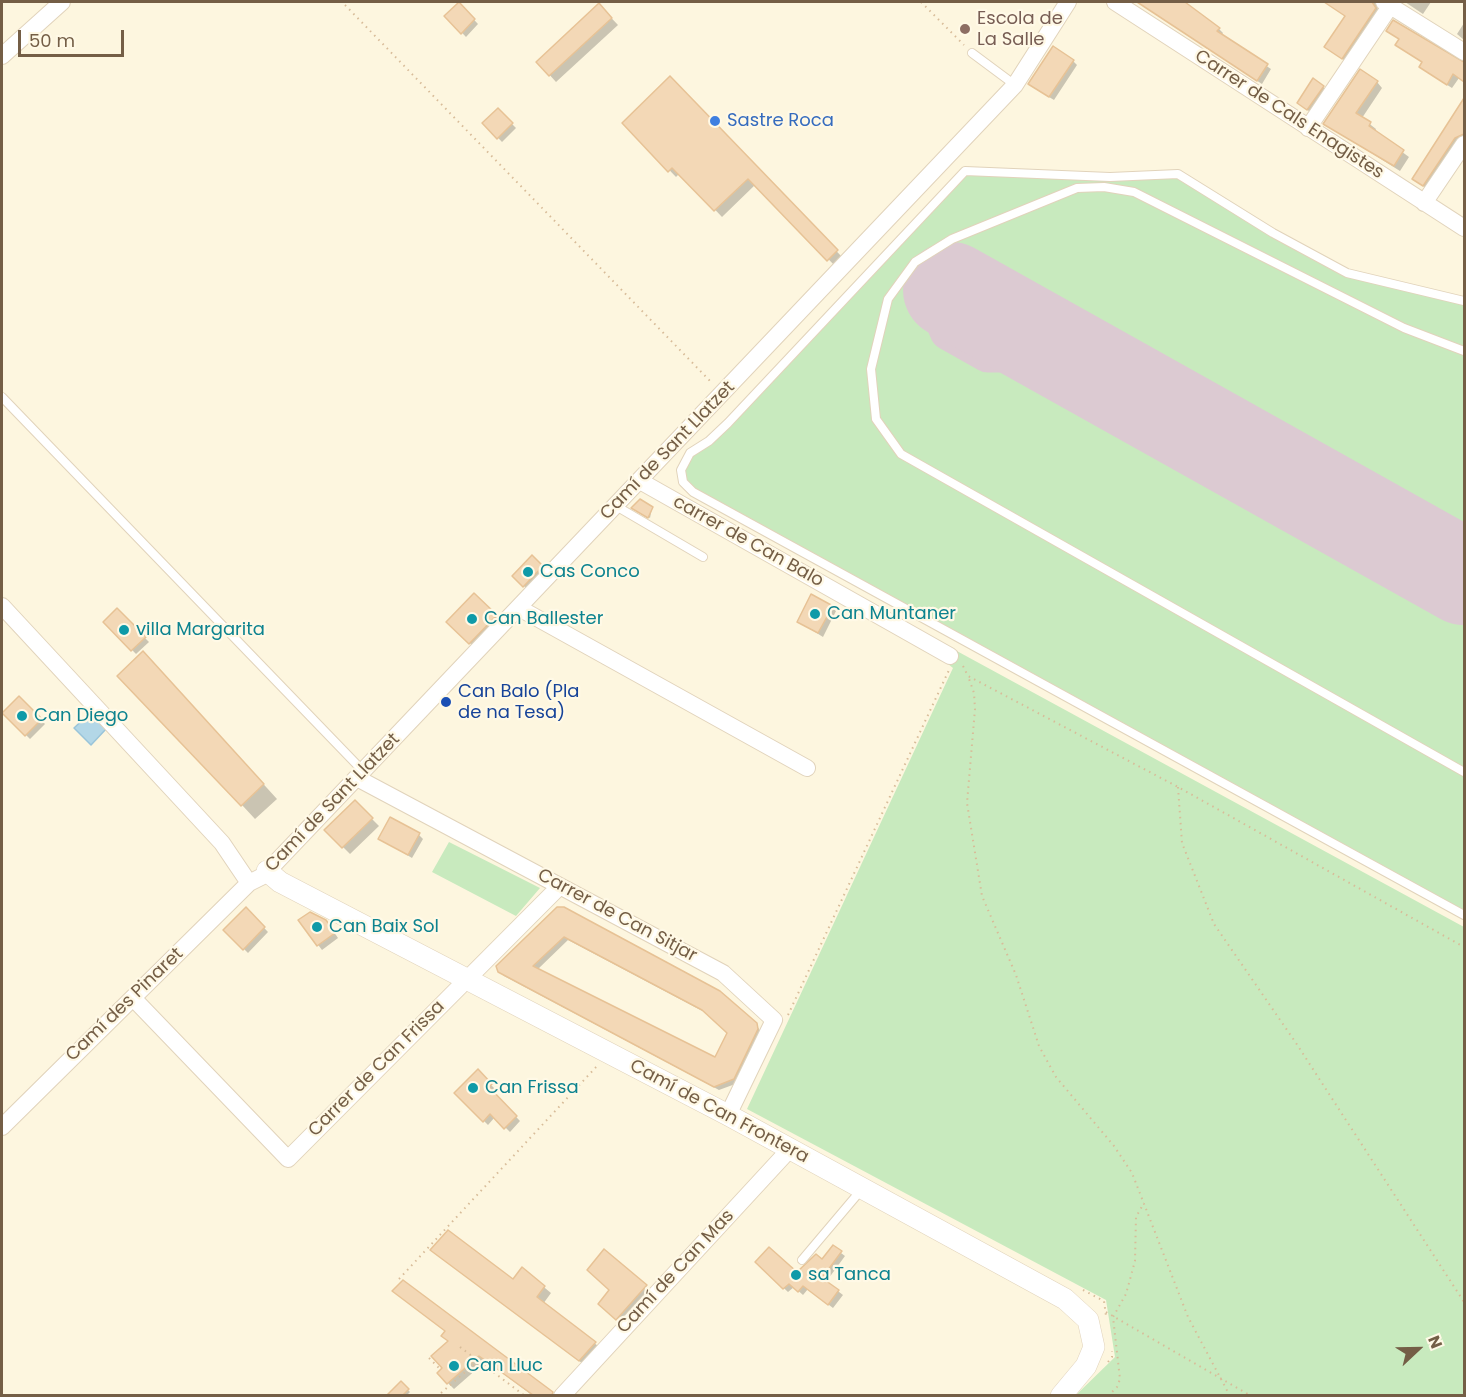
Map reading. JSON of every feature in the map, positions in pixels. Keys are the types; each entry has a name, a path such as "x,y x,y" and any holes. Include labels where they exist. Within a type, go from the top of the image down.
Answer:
{"street":[{"path":"2,56 62,2"},
{"name":"Camí de Sant Llatzet","path":"249,883 267,872 1016,85 1068,2"},
{"name":"Carrer de Cals Enagistes","path":"1115,2 1464,228"},
{"path":"1308,128 1389,3 1464,52"},
{"path":"1424,203 1464,144"},
{"name":"carrer de Can Balo","path":"640,481 950,656"},
{"path":"2,606 222,843 249,883"},
{"path":"519,608 807,768"},
{"name":"Carrer de Can Sitjar","path":"360,775 723,973 774,1020 728,1115"},
{"name":"Camí de Can Frontera","path":"267,872 280,882 728,1115 1047,1288 1078,1309 1088,1320 1094,1347 1082,1373 1061,1395"},
{"name":"Camí des Pinaret","path":"2,1127 249,883"},
{"name":"Carrer de Can Frissa","path":"133,999 288,1159 560,886"},
{"name":"Camí de Can Mas","path":"562,1395 790,1149"}],"lane":[{"path":"972,53 1016,85"},
{"path":"1464,301 1347,273 1273,233 1178,174 1110,177 965,171 728,423 709,441 690,453 681,470 683,482 693,492 1464,915"},
{"path":"1464,351 1404,328 1134,192 1104,188 1077,188 952,239 915,262 888,299 871,369 876,419 901,454 1464,772"},
{"path":"2,397 360,775"},
{"path":"616,506 703,557"},
{"path":"802,1260 863,1187"}],"path":[{"path":"921,2 972,53"},
{"path":"345,5 723,394"},
{"path":"785,1021 950,668 945,665 950,656"},
{"path":"1230,1395 1188,1317 1132,1173 1114,1146 1056,1077 1039,1046 1016,975 982,896 967,803 975,709 974,693 968,676 1178,787 1464,947"},
{"path":"1178,787 1182,843 1214,924 1296,1043 1464,1302"},
{"path":"399,1279 608,1054"},
{"path":"1108,1395 1116,1388 1120,1379 1113,1317 1126,1294 1135,1261 1137,1217 1144,1203"},
{"path":"1073,1285 1104,1301 1107,1323"},
{"path":"1106,1312 1251,1395"},
{"path":"1105,1365 1112,1357 1111,1346"},
{"path":"460,1347 525,1395"},
{"path":"429,1358 441,1370"},
{"path":"441,1393 478,1361"}],"green space":[{"path":"965,171 1178,174 1347,273 1464,302 1464,549 958,268 924,329 987,364 1034,362 1464,604 1464,914 693,492 681,470 702,445"},
{"path":"955,650 1464,927 1464,1395 1076,1395 1115,1357 1106,1300 747,1109 953,668 948,664"},
{"path":"449,842 540,888 516,916 432,872"}],"water":[{"path":"91,712 107,728 91,745 74,728"}],"building":[{"path":"459,2 475,19 461,34 444,16"},
{"path":"1137,2 1185,2 1220,28 1217,31 1268,64 1257,81"},
{"path":"1324,2 1372,2 1376,8 1342,59 1324,47 1345,16"},
{"path":"599,3 612,18 549,76 536,62"},
{"path":"1393,20 1464,62 1464,82 1453,74 1447,85 1419,67 1422,62 1395,45 1399,39 1386,31"},
{"path":"1053,46 1074,60 1049,97 1028,84"},
{"path":"1360,69 1378,81 1356,113 1371,122 1369,126 1404,150 1394,166 1323,124"},
{"path":"670,76 838,250 827,261 748,179 714,211 672,168 668,172 622,123"},
{"path":"1313,78 1324,86 1307,110 1297,103"},
{"path":"1464,98 1464,134 1455,138 1423,186 1412,179"},
{"path":"498,108 513,123 497,139 482,123"},
{"path":"640,499 653,507 648,518 631,508"},
{"name":"Cas Conco","path":"532,555 543,566 523,587 512,576"},
{"name":"Can Ballester","path":"474,593 497,615 469,644 446,622"},
{"name":"Can Muntaner","path":"811,594 833,606 818,633 797,622"},
{"name":"villa Margarita","path":"117,608 146,637 131,651 103,622"},
{"path":"143,651 264,784 241,806 117,676"},
{"name":"Can Diego","path":"19,696 42,719 25,736 2,713"},
{"path":"355,800 373,818 342,848 324,830"},
{"path":"390,817 420,833 408,855 378,839"},
{"path":"246,907 265,927 243,950 223,930"},
{"path":"557,907 564,907 720,991 757,1023 758,1029 734,1079 714,1087 498,972 496,966","holes":["564,937 702,1010 727,1033 715,1057 533,966"]},
{"name":"Can Baix Sol","path":"310,912 326,920 335,933 317,946 298,920"},
{"name":"Can Frissa","path":"478,1069 492,1084 489,1087 517,1116 504,1129 490,1114 483,1122 454,1093"},
{"path":"448,1230 513,1279 522,1267 545,1286 537,1297 596,1342 579,1361 430,1250"},
{"name":"sa Tanca","path":"833,1245 842,1251 822,1278 839,1290 828,1305 803,1286 798,1292 789,1284 783,1289 755,1262 769,1247 797,1272 816,1254 822,1259"},
{"path":"604,1249 647,1285 616,1320 598,1304 609,1290 587,1270"},
{"path":"403,1280 553,1392 552,1395 533,1395 479,1356 447,1384 437,1373 442,1368 431,1356 448,1341 441,1336 445,1331 392,1291"},
{"path":"401,1381 409,1389 403,1395 387,1395"}],"taxiway":[{"path":"970,287 988,292 1000,303 1017,327 1064,356 1047,353 988,353 949,331 944,319 945,305 953,293 970,287"}],"runway":[{"path":"951,290 1464,577"}],"place":[{"name":"Escola de La Salle","path":"965,29"},
{"name":"Sastre Roca","path":"715,121"},
{"name":"Cas Conco","path":"528,572"},
{"name":"Can Muntaner","path":"815,614"},
{"name":"Can Ballester","path":"472,619"},
{"name":"villa Margarita","path":"124,630"},
{"name":"Can Balo (Pla de na Tesa)","path":"446,702"},
{"name":"Can Diego","path":"22,716"},
{"name":"Can Baix Sol","path":"317,927"},
{"name":"Can Frissa","path":"473,1088"},
{"name":"sa Tanca","path":"796,1275"},
{"name":"Can Lluc","path":"454,1366"}]}
